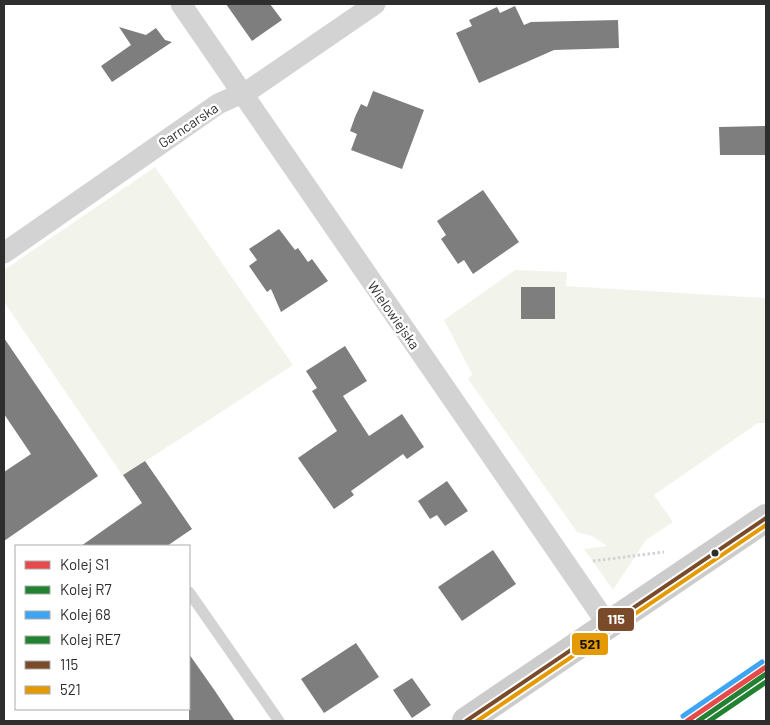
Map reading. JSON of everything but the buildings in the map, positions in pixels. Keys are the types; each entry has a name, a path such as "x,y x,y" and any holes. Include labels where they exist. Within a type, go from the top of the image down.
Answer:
{"main road":[{"path":"466,721 766,518"}],"street":[{"name":"Wielowiejska","path":"181,4 241,94 608,625"},
{"name":"Garncarska","path":"4,253 218,104 241,94 375,4"}],"lane":[{"path":"190,593 280,721"}],"path":[{"path":"566,565 665,552"}],"shaded area":[{"path":"155,167 293,365 123,476 4,302 4,270"},
{"path":"515,270 567,272 566,286 766,298 766,423 758,423 654,495 673,522 646,540 613,590 584,549 607,546 592,536 577,532 468,379 472,374 444,320"}],"rail line":[{"name":"68","path":"683,716 762,662"},
{"name":"S1","path":"687,721 766,667"},
{"name":"R7","path":"698,721 766,674"},
{"name":"RE7","path":"709,721 766,682"}],"transit line":[{"name":"115","path":"466,721 766,518"},
{"name":"521","path":"477,721 766,525"}]}
